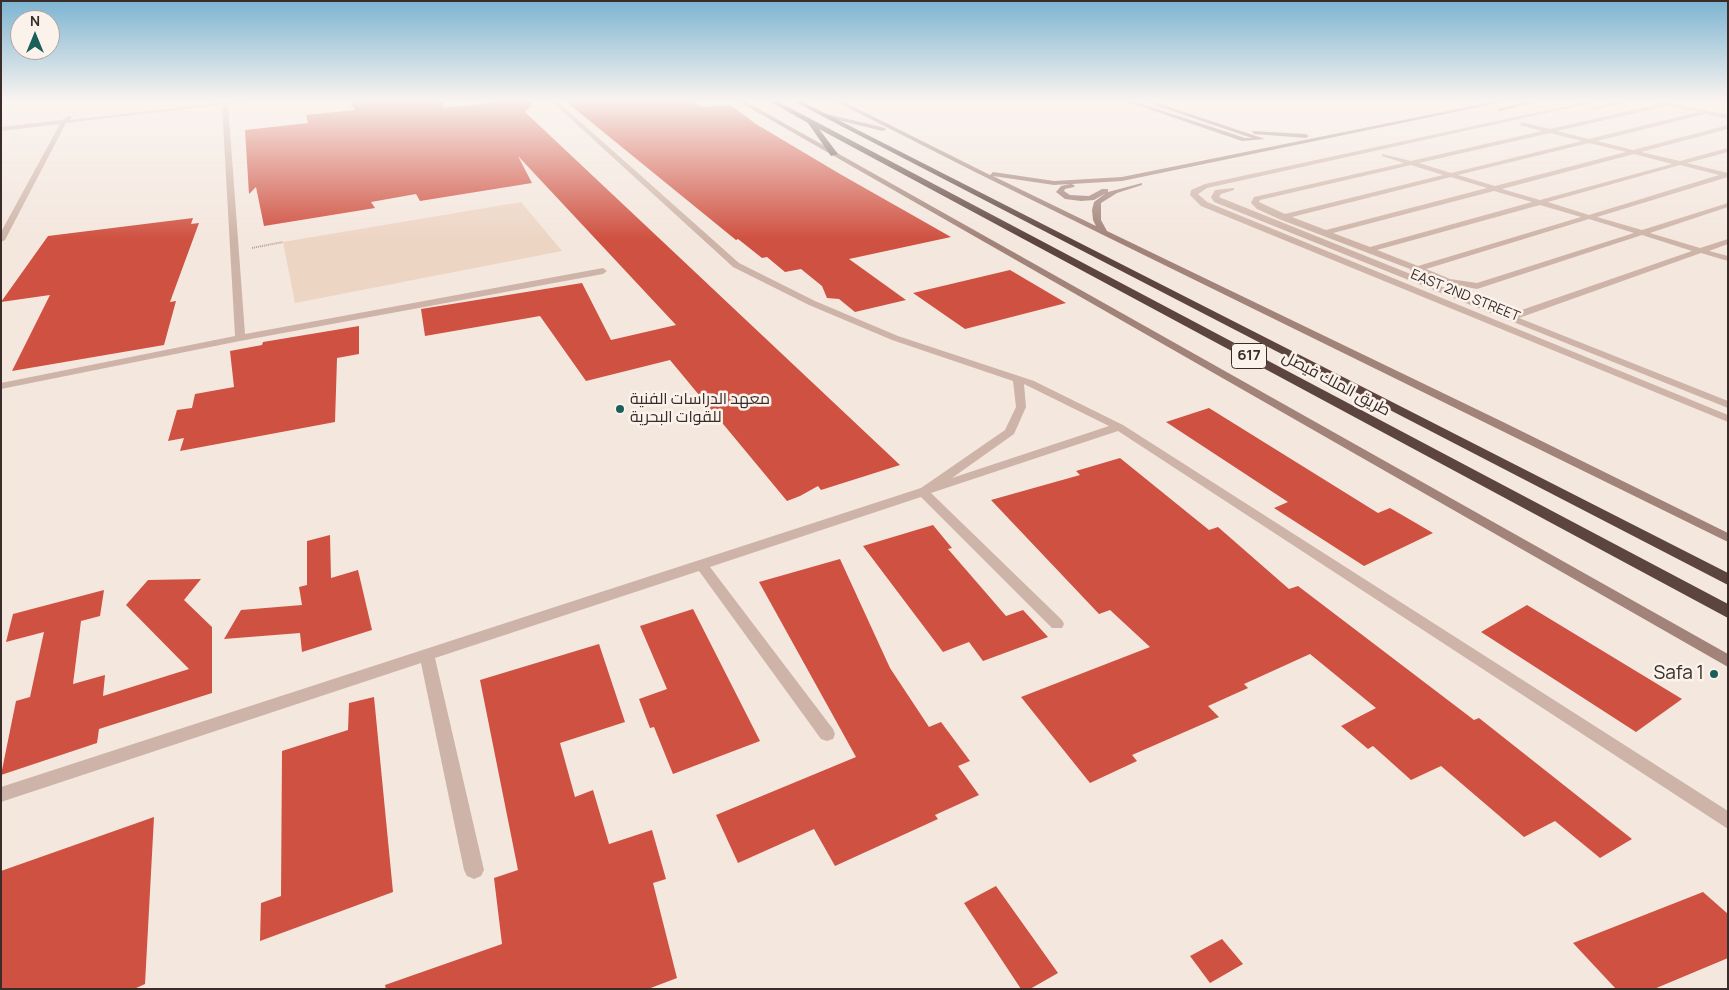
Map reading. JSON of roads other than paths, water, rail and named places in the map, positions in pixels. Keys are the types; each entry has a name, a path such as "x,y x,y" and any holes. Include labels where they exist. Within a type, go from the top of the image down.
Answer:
{"highway":[{"path":"828,146 834,154"},
{"name":"طريق الملك فيصل","path":"855,146 1728,612"},
{"name":"طريق الملك فيصل","path":"885,146 1728,580"}],"main road":[{"path":"820,146 1728,661"},
{"path":"929,146 1499,424 1728,538"},
{"path":"1227,158 1232,146"},
{"path":"1145,183 1106,191 1088,199 1068,197 1060,192 1061,188 1069,186 1100,185 1284,146"},
{"path":"1193,173 1321,146"},
{"path":"977,171 1054,183 1122,179"},
{"path":"1104,233 1097,220 1096,210 1098,202 1114,191 1135,185"}],"street":[{"path":"1,240 53,146"},
{"path":"227,146 240,338"},
{"path":"604,146 736,265 812,303 887,334 1018,379 1119,427 1728,821"},
{"name":"EAST 2ND STREET","path":"1389,146 1205,186 1194,192 1194,195 1204,204 1728,419"},
{"path":"1270,180 1423,146"},
{"path":"1484,146 1257,199 1255,203 1283,217 1448,282 1477,286 1728,205"},
{"path":"1252,224 1569,146"},
{"path":"1610,146 1728,175"},
{"path":"1325,233 1655,146"},
{"path":"1369,250 1728,150"},
{"path":"1384,155 1699,251 1728,258"},
{"path":"1385,278 1728,175"},
{"name":"EAST 2ND STREET","path":"1242,186 1215,194 1218,200 1728,405"},
{"path":"1495,324 1728,241"},
{"path":"1,386 240,338 603,272"},
{"path":"924,492 1010,432 1021,406 1018,379"},
{"path":"1,795 1119,427"},
{"path":"924,492 1058,624"},
{"path":"701,564 827,734"},
{"path":"427,655 474,870"}],"place":[{"name":"معهد الدراسات الفنية للقوات البحرية","path":"620,409"},
{"name":"Safa 1","path":"1714,674"}]}
